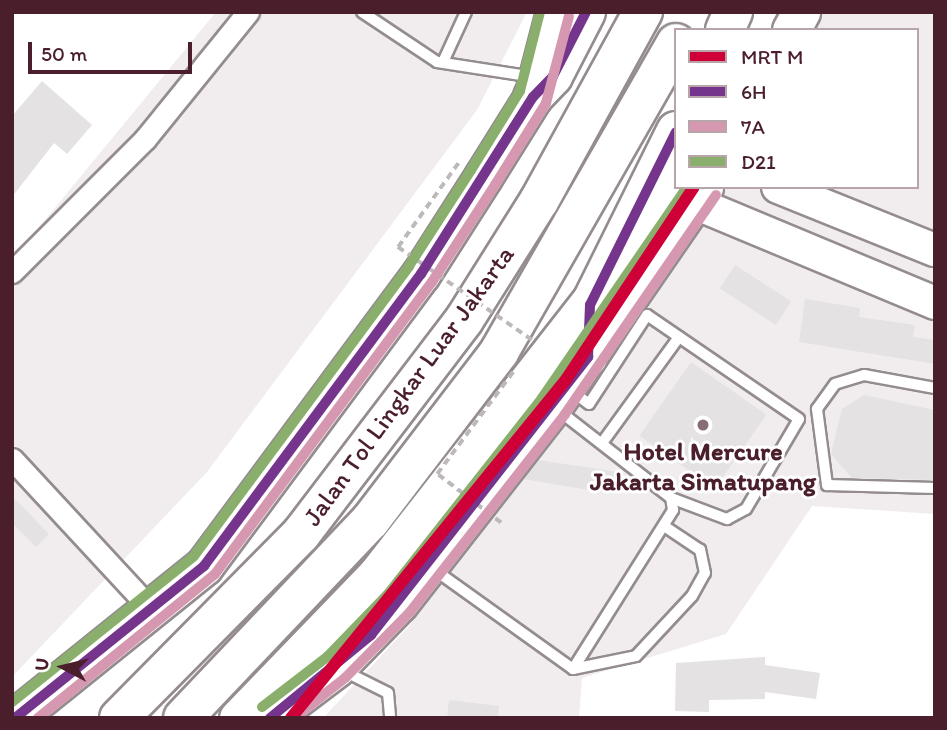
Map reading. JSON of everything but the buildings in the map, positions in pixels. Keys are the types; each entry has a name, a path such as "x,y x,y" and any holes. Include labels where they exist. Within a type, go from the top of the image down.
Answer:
{"highway":[{"path":"23,713 204,566 421,274 535,87 555,12"},
{"path":"535,87 554,76 586,12"},
{"name":"Jalan Tol Lingkar Luar Jakarta","path":"120,718 247,594 301,534 464,320 539,201 643,12"},
{"path":"683,28 691,12"},
{"path":"725,28 733,12"},
{"path":"793,28 801,12"},
{"name":"Jalan Tol Lingkar Luar Jakarta","path":"183,718 279,623 396,489 522,319 674,47"},
{"path":"568,391 590,305 674,135"},
{"path":"264,717 590,305 693,193"},
{"path":"264,717 336,668 428,566 568,391 693,193"}],"main road":[{"path":"783,189 935,250"},
{"path":"693,193 935,303"}],"street":[{"path":"12,272 145,139 248,12"},
{"path":"12,459 151,609"}],"lane":[{"path":"362,12 443,62 535,87"},
{"path":"443,62 466,12"},
{"path":"647,315 799,419 739,517 671,498 602,443 568,391 589,404 647,315"},
{"path":"602,443 679,337"},
{"path":"935,388 864,375 835,384 817,408 827,485 935,488"},
{"path":"573,669 664,526 673,510 671,498"},
{"path":"428,566 573,669 636,656 692,596 705,573 700,550 664,526"},
{"path":"336,668 375,681 388,693 390,718"}],"path":[{"path":"455,159 397,247 535,342"},
{"path":"501,523 438,474 516,368"}],"shaded area":[{"path":"216,12 527,12 477,110 207,472 12,677 12,260"},
{"path":"814,12 935,12 935,514 812,506 726,634 582,678 579,718 323,718 409,626 689,241 718,189 919,189 919,28 806,28"}],"metro line":[{"name":"M","path":"291,718 567,378 693,189"}],"transit line":[{"name":"D21","path":"12,702 194,556 409,266 471,170 520,91 540,12"},
{"name":"6H","path":"15,718 204,566 421,274 533,97 553,76 586,12"},
{"name":"7A","path":"38,718 215,574 432,282 495,185 546,103 569,16"},
{"name":"6H","path":"270,718 371,635 588,357 590,305 674,136"},
{"name":"D21","path":"262,707 327,657 388,594 542,398 686,189"},
{"name":"7A","path":"294,718 345,678 410,612 565,414 716,195"}],"place":[{"name":"Hotel Mercure Jakarta Simatupang","path":"703,425"}]}
